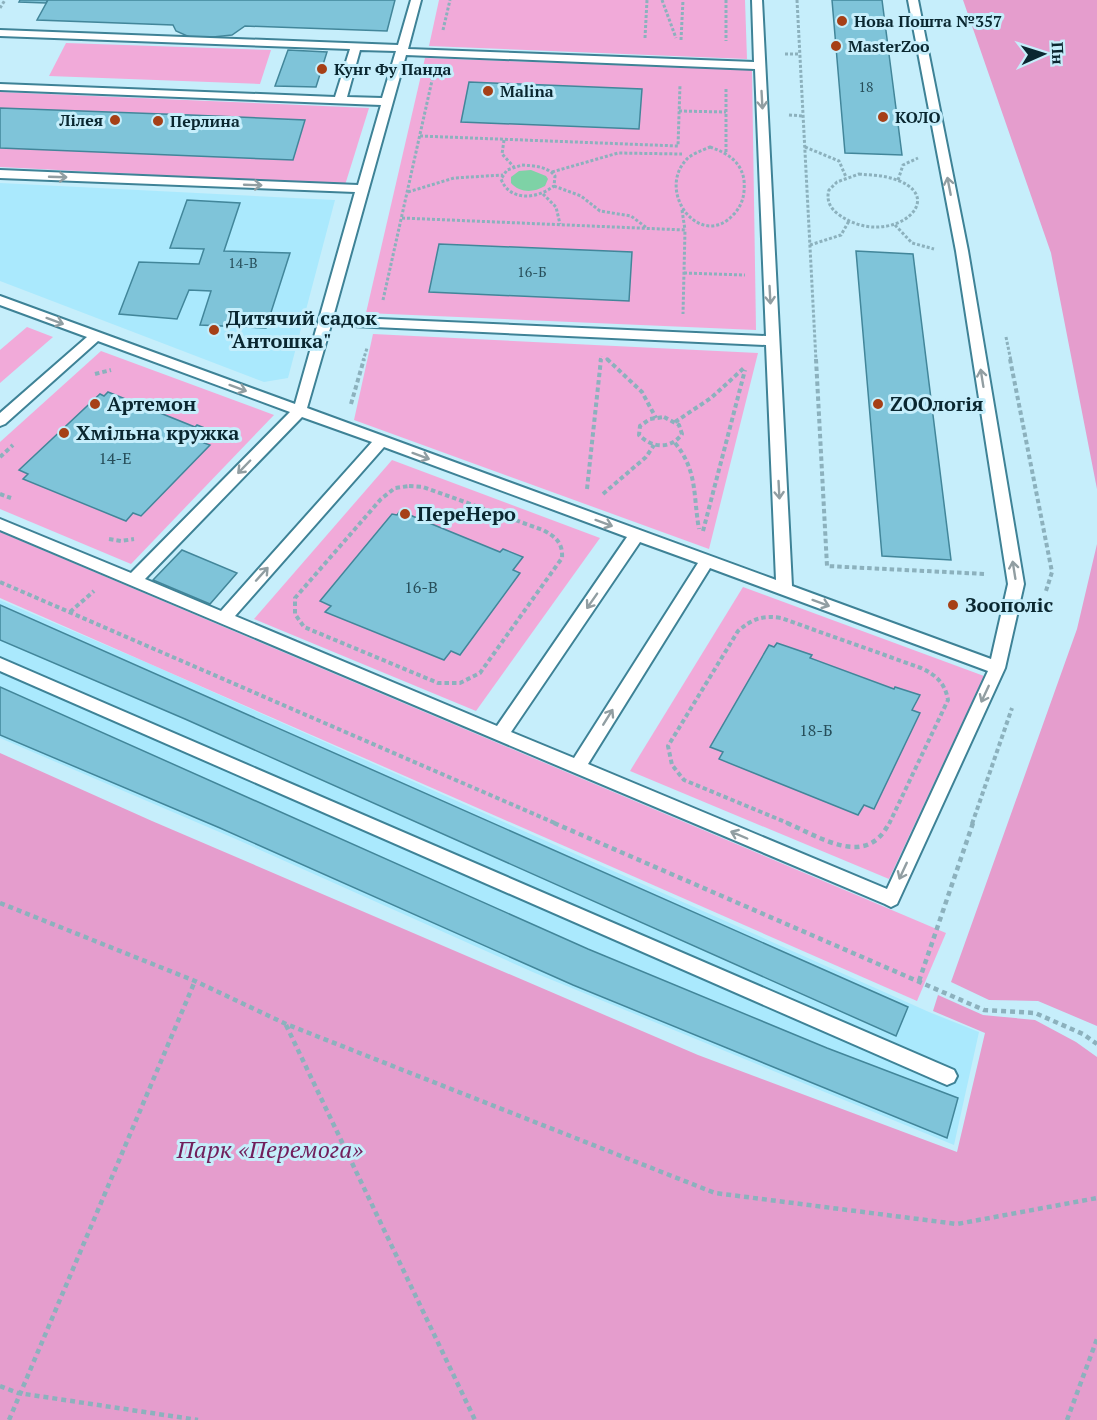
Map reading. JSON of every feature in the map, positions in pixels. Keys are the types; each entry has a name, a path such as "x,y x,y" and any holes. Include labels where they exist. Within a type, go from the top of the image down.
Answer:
{"lane":[{"path":"134,580 300,410 416,0"},
{"path":"757,0 783,588"},
{"path":"0,524 891,899 997,668 1016,584 962,251 913,0"},
{"path":"0,33 356,46 760,66"},
{"path":"340,100 356,46"},
{"path":"0,87 387,102"},
{"path":"0,174 362,189"},
{"path":"0,315 6,303 997,668"},
{"path":"325,321 772,341"},
{"path":"0,421 96,336"},
{"path":"224,618 381,441"},
{"path":"500,734 637,536"},
{"path":"577,767 707,561"},
{"path":"0,664 947,1076"}],"path":[{"path":"0,8 5,0"},
{"path":"645,39 647,0"},
{"path":"662,0 677,40"},
{"path":"681,50 683,0"},
{"path":"797,0 827,566 990,574"},
{"path":"680,75 678,146 682,154 682,162 675,176 675,195 682,210 685,230 683,320"},
{"path":"382,306 433,76"},
{"path":"726,88 726,152"},
{"path":"679,111 726,112"},
{"path":"420,136 678,146"},
{"path":"504,139 502,154 514,167"},
{"path":"682,162 700,149 710,147 726,152 738,161 744,176 744,211"},
{"path":"805,147 839,161 846,177"},
{"path":"407,193 436,180 473,175 503,175 514,167 539,166 552,172 618,153 682,154"},
{"path":"898,180 903,165 924,156"},
{"path":"503,175 502,184 511,193 527,196 543,194 554,186 556,181 552,172"},
{"path":"872,174 898,180 910,187 917,195 920,204 916,213 908,220 880,226 849,221 837,214 827,196 830,188 846,177 872,174"},
{"path":"554,186 581,196 600,211 631,216 648,228"},
{"path":"543,194 556,207 560,224"},
{"path":"682,210 696,223 707,228 718,228 735,217 744,201"},
{"path":"402,218 685,230"},
{"path":"810,245 841,235 849,221"},
{"path":"684,273 746,275 746,264"},
{"path":"587,496 602,354 644,393 653,406 656,418"},
{"path":"675,422 711,398 746,366 701,539 695,513 694,474 686,454 675,443"},
{"path":"92,376 100,371 120,370"},
{"path":"664,417 675,422 679,425 682,434 675,443 654,445 643,439 639,430 644,422 656,418 664,417"},
{"path":"600,496 640,464 654,445"},
{"path":"423,487 558,538 563,549 562,558 480,673 468,681 452,685 438,683 304,627 296,619 292,608 295,598 381,499 395,488 423,487"},
{"path":"0,494 11,498"},
{"path":"99,535 121,541 137,538"},
{"path":"0,582 984,1010 1035,1013 1083,1034 1097,1044"},
{"path":"781,618 939,676 946,689 948,700 884,834 874,843 856,848 842,846 684,780 674,771 667,758 668,746 738,631 752,619 781,618"},
{"path":"0,903 195,981 286,1024 715,1193 957,1224 1097,1198"},
{"path":"9,1420 18,1394 195,981"},
{"path":"286,1024 475,1420"},
{"path":"1067,1420 1097,1339"},
{"path":"0,1386 18,1394 198,1420"}],"shaded area":[{"path":"439,0 745,0 747,59 429,46"},
{"path":"66,43 271,50 260,84 49,76"},
{"path":"425,58 752,70 756,330 366,313"},
{"path":"0,92 369,108 345,185 0,167"},
{"path":"531,170 546,176 548,179 545,186 527,191 518,189 511,183 511,177 519,171"},
{"name":"Дитячий садок \"Антошка\"","path":"0,183 335,200 288,378 264,382 0,281"},
{"path":"27,327 53,337 0,383 0,350"},
{"path":"373,334 758,353 709,549 354,420"},
{"path":"101,351 274,415 131,564 0,509 0,442"},
{"path":"392,460 600,538 476,711 254,619"},
{"path":"0,532 946,933 917,1001 0,598"},
{"path":"743,587 984,676 889,879 630,771"},
{"path":"0,600 150,664 929,1012 979,1032 954,1145 535,973 238,840 0,738"}],"green space":[{"path":"963,0 1097,0 1097,489 1051,253"},
{"path":"1097,544 1097,1026 1038,1001 989,1000 951,982 1077,629"},
{"name":"Парк «Перемога»","path":"0,753 152,821 698,1055 957,1152 985,1033 933,1011 938,995 983,1015 1035,1020 1076,1042 1097,1057 1097,1420 0,1420"}],"building":[{"path":"20,0 48,0 46,3 19,2"},
{"path":"48,0 395,0 387,31 245,26 232,35 194,39 176,31 173,25 37,20"},
{"path":"832,0 882,0 902,155 845,153"},
{"path":"288,50 327,52 316,87 275,86"},
{"path":"469,82 642,89 639,129 461,122"},
{"path":"0,108 305,120 293,160 0,148"},
{"path":"187,200 240,203 224,251 290,253 266,328 200,325 211,291 189,290 177,319 119,314 139,262 199,264 204,249 170,248"},
{"path":"439,244 632,252 629,301 429,292"},
{"path":"856,251 913,254 951,560 882,556"},
{"path":"108,392 195,427 197,425 215,432 204,443 210,445 141,516 133,513 126,521 23,479 28,474 19,470 100,394 104,396"},
{"path":"400,511 500,552 503,549 523,557 513,570 520,573 460,655 451,651 444,660 325,612 331,606 320,601 392,514 397,515"},
{"path":"182,550 237,573 210,604 153,580"},
{"path":"0,605 908,1007 896,1036 185,719 0,640"},
{"path":"777,643 812,655 810,658 894,689 895,687 920,695 912,710 920,713 874,809 864,805 858,815 719,759 723,752 710,747 769,645 774,647"},
{"path":"0,687 588,949 827,1048 958,1098 947,1138 573,985 220,828 0,735"}],"place":[{"name":"Нова Пошта №357","path":"842,21"},
{"name":"MasterZoo","path":"836,46"},
{"name":"Кунг Фу Панда","path":"322,69"},
{"name":"Malina","path":"488,91"},
{"name":"КОЛО","path":"883,117"},
{"name":"Лілея","path":"115,120"},
{"name":"Перлина","path":"158,121"},
{"name":"Дитячий садок \"Антошка\"","path":"214,330"},
{"name":"Артемон","path":"95,404"},
{"name":"ZООлогія","path":"878,404"},
{"name":"Хмільна кружка","path":"64,433"},
{"name":"ПереНеро","path":"405,514"},
{"name":"Зоополіс","path":"953,605"}]}
